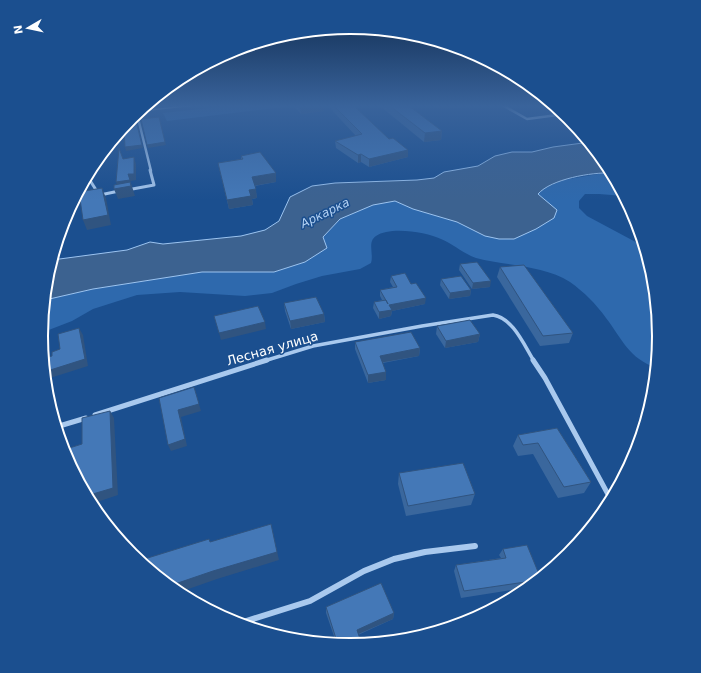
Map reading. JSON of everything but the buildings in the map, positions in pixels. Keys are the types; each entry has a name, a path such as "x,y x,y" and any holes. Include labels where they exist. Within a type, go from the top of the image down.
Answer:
{"street":[{"path":"81,199 154,185 143,137"},
{"path":"91,182 99,195"},
{"name":"Лесная улица","path":"61,425 314,346 422,326 492,315 500,316 509,322 545,378 609,494"},
{"path":"247,621 310,602 364,571 394,559 425,552 475,546"}],"shaded area":[{"path":"605,173 618,196 585,194 579,201 579,208 587,216 638,243 643,258 650,297 653,336 651,366 639,359 627,348 598,308 585,294 570,282 548,272 476,258 435,236 408,231 390,231 376,236 371,245 371,263 360,269 322,276 272,293 245,296 180,292 137,295 93,309 72,321 48,330 51,299 93,289 202,272 274,272 305,262 326,248 323,237 340,219 373,205 395,201 413,209 457,222 485,236 541,190 563,180"}],"water":[{"name":"Аркарка","path":"583,143 605,173 583,175 562,180 544,189 538,194 557,210 554,218 536,229 514,239 499,239 485,236 457,222 413,209 395,201 373,205 340,219 323,237 327,248 305,262 274,272 202,272 93,289 51,299 58,259 127,250 150,242 163,244 241,236 265,230 279,221 290,197 312,186 335,183 434,178 444,172 478,166 495,156 512,152 532,152 553,147"}]}
